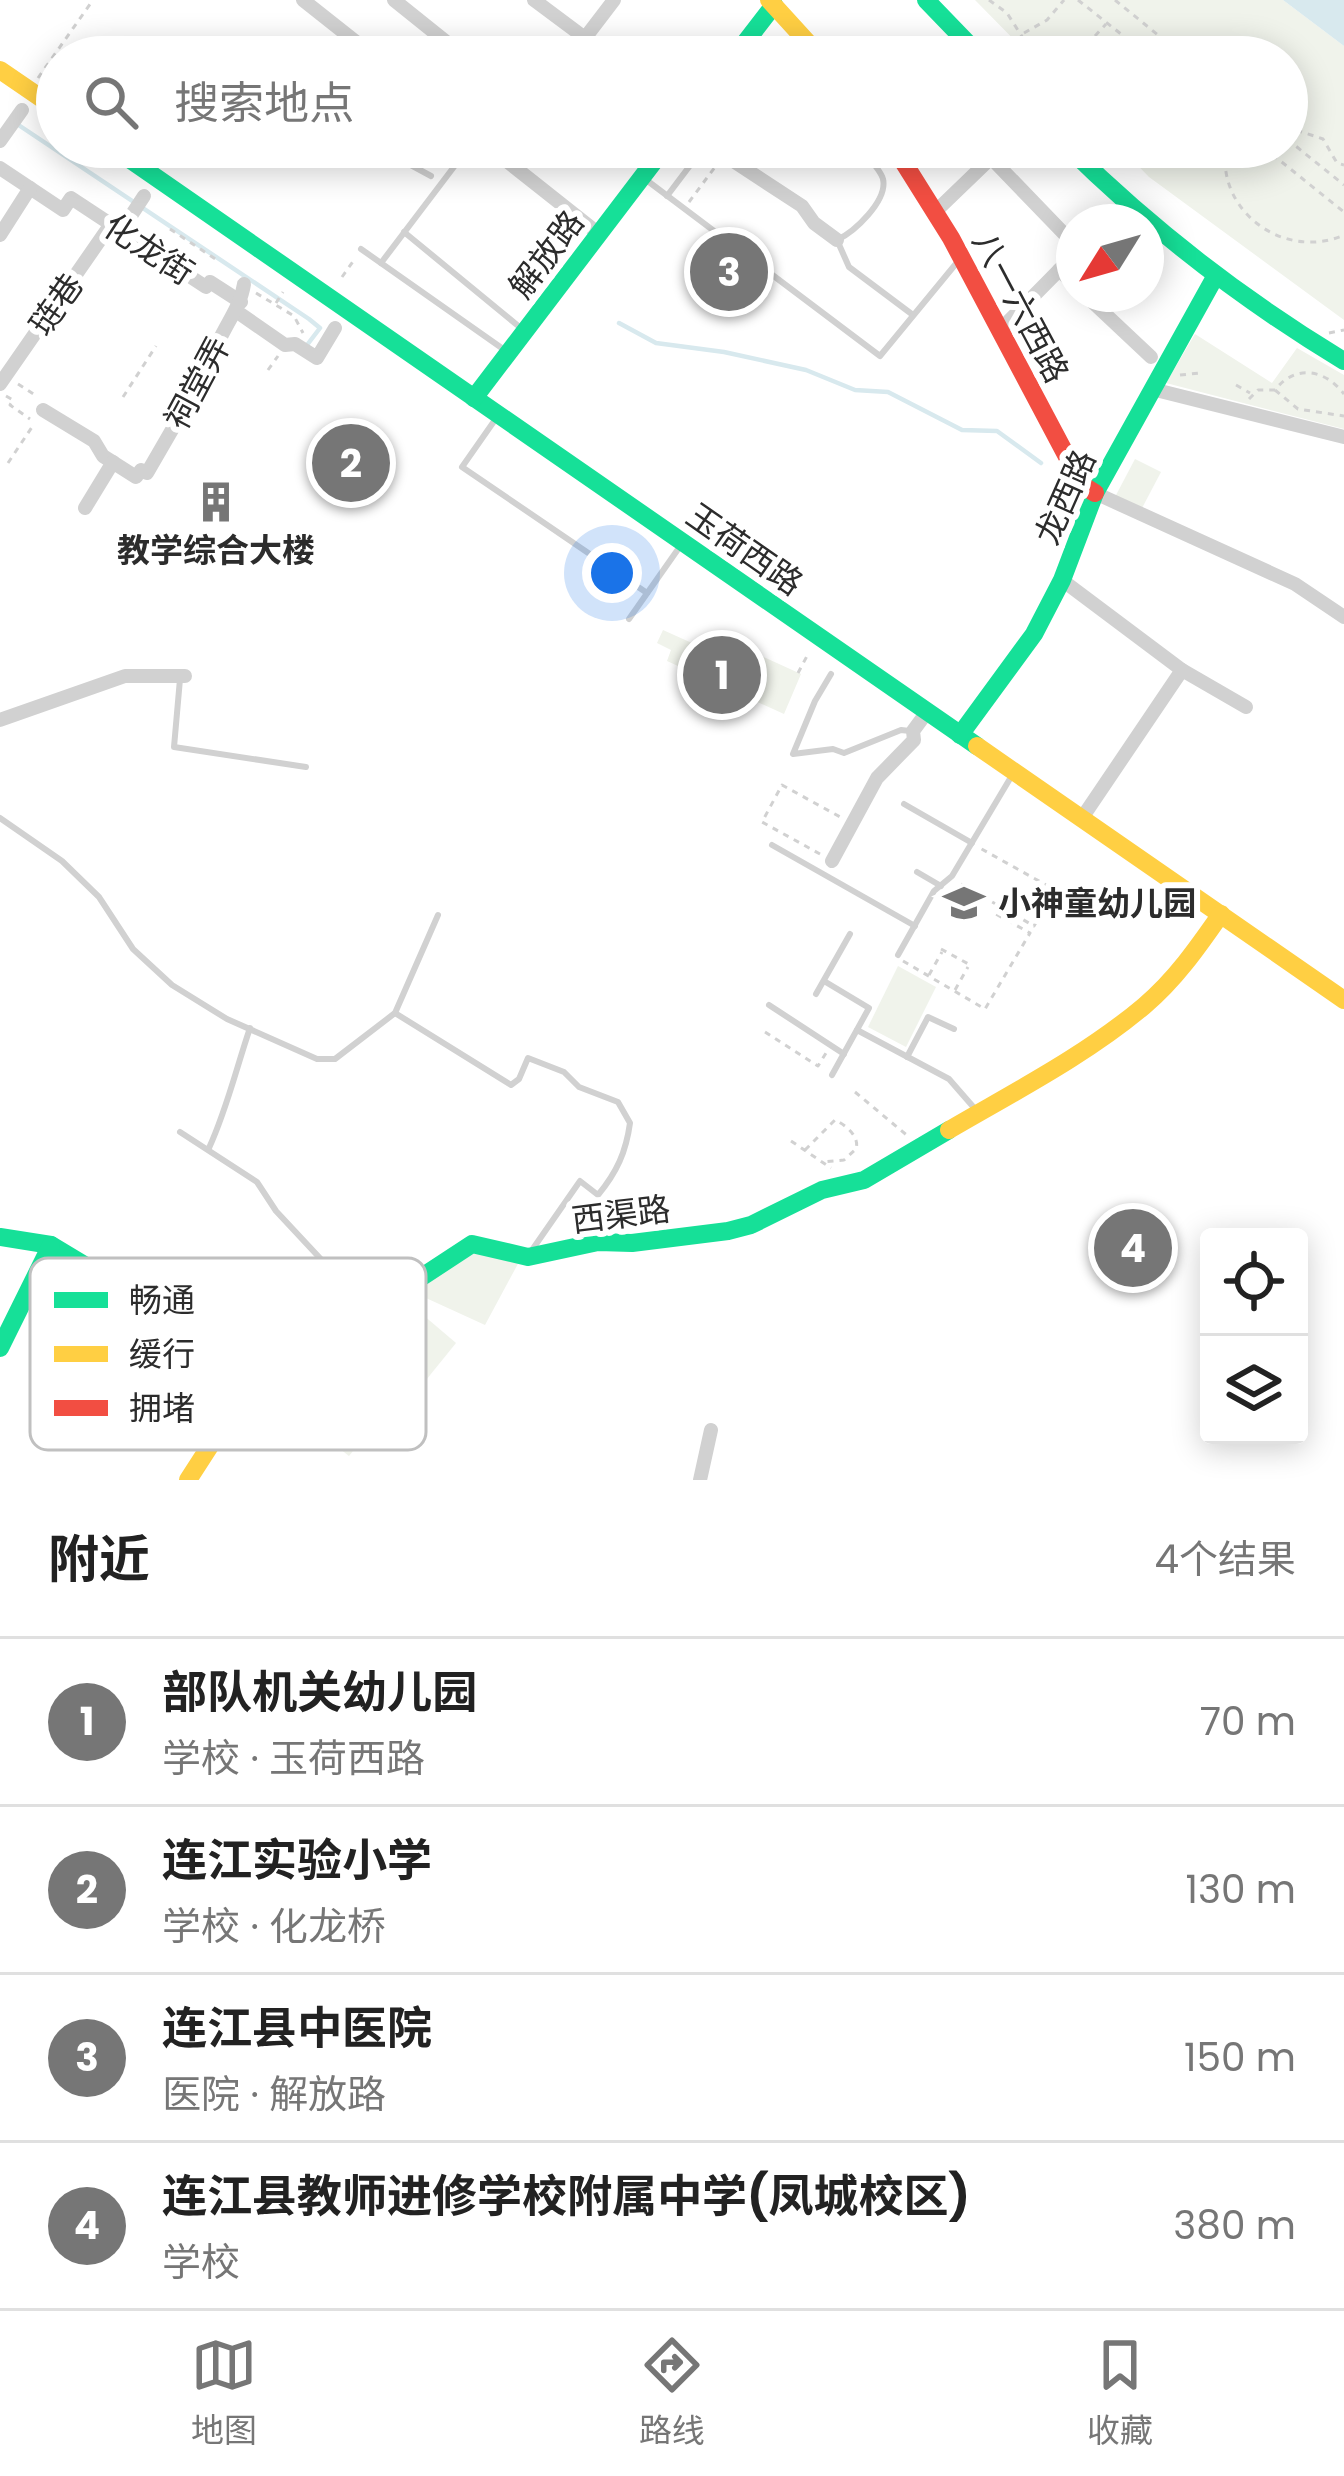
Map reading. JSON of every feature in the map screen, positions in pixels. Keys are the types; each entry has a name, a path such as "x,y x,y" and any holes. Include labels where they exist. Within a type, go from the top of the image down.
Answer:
{"street":[{"path":"303,0 348,36"},
{"path":"394,0 439,36"},
{"path":"534,0 581,36"},
{"path":"586,36 614,0"},
{"path":"926,0 961,36"},
{"path":"748,36 771,2 802,36"},
{"path":"0,70 36,94"},
{"path":"4,136 20,113"},
{"name":"化龙街","path":"0,168 63,210 71,198 206,287 209,282 241,296 285,345 296,344 316,358 335,328"},
{"name":"玉荷西路","path":"142,168 1344,1000"},
{"path":"516,168 599,234"},
{"name":"解放路","path":"474,398 649,168"},
{"path":"742,168 802,206 814,223 837,240"},
{"name":"八一六西路","path":"908,168 962,258 1082,485 1095,493"},
{"path":"936,211 981,168"},
{"path":"1001,168 1056,225"},
{"path":"1089,168 1139,217 1215,277 1344,362"},
{"path":"0,235 30,188"},
{"name":"琏巷","path":"2,384 140,202"},
{"path":"1000,330 1056,273"},
{"name":"龙西路","path":"960,735 1034,634 1062,580 1095,493 1215,277"},
{"name":"祠堂弄","path":"113,462 136,477 141,470 147,473 213,359 241,296"},
{"path":"1103,312 1151,357"},
{"path":"1153,388 1344,437"},
{"path":"43,410 94,441 113,462 85,508"},
{"path":"1095,493 1294,584 1344,617"},
{"path":"1062,580 1182,670 1246,707"},
{"path":"1082,818 1182,670"},
{"path":"0,720 125,676 183,676"},
{"path":"832,861 877,778 914,740 913,731 927,712"},
{"name":"西渠路","path":"426,1273 464,1247 481,1243 528,1256 584,1244 740,1229 812,1194 864,1180 1042,1076 1143,1007 1185,965 1221,914"},
{"path":"0,1237 51,1245 73,1258"},
{"path":"45,1258 51,1245"},
{"path":"0,1348 30,1287"},
{"path":"700,1480 710,1430"},
{"path":"188,1480 208,1450"}],"lane":[{"path":"415,168 431,176"},
{"path":"381,262 449,168"},
{"path":"667,196 695,168"},
{"path":"875,168 884,186 855,231 837,240 849,267 914,315"},
{"path":"642,177 880,356 962,258"},
{"path":"404,232 525,331"},
{"path":"362,249 509,352"},
{"path":"499,414 462,467 647,593"},
{"path":"629,619 683,542"},
{"path":"832,674 793,754 833,749 844,753 901,730 913,731"},
{"path":"183,676 174,747 306,767"},
{"path":"898,955 1014,772"},
{"path":"904,804 972,843"},
{"path":"0,818 62,861 99,897 133,949 172,985 227,1019 317,1059 335,1059 395,1013 438,915"},
{"path":"772,844 915,926"},
{"path":"917,872 940,886"},
{"path":"816,994 850,934"},
{"path":"824,981 869,1008 832,1075"},
{"path":"769,1005 844,1054"},
{"path":"395,1013 512,1085 528,1058 564,1072 579,1087 618,1102 630,1123 614,1175 598,1195 580,1181 528,1256"},
{"path":"907,1057 928,1017 954,1029"},
{"path":"209,1148 227,1109 250,1028"},
{"path":"857,1030 949,1079 978,1113"},
{"path":"180,1132 257,1182 276,1211 321,1258"}],"path":[{"path":"67,36 92,0"},
{"path":"989,0 1007,13 1022,34 1047,20 1064,0"},
{"path":"1078,0 1123,36"},
{"path":"1115,0 1159,36"},
{"path":"1095,36 1107,23"},
{"path":"30,90 36,81"},
{"path":"1308,134 1323,139 1337,163 1344,165"},
{"path":"1308,156 1344,185"},
{"path":"684,209 704,168"},
{"path":"1227,168 1238,205 1263,229 1299,243 1344,235"},
{"path":"1289,168 1344,212"},
{"path":"170,229 219,262 223,255"},
{"path":"342,277 362,249"},
{"path":"275,304 282,294"},
{"path":"241,296 275,304 295,319 303,332 296,344"},
{"path":"1327,333 1344,330"},
{"path":"123,397 157,346"},
{"path":"1275,390 1289,376 1309,372 1333,382 1344,394"},
{"path":"2,384 47,404 43,410"},
{"path":"2,384 14,400 10,405 35,422 8,463"},
{"path":"1236,385 1252,394"},
{"path":"1242,411 1258,389 1275,390 1298,409 1344,416"},
{"path":"798,673 807,656"},
{"path":"832,861 762,822 782,785 852,824"},
{"path":"961,884 1034,926 1054,890 972,843"},
{"path":"898,955 986,1009 1030,933 994,913"},
{"path":"928,976 942,950 970,966 954,992"},
{"path":"765,1033 818,1066 828,1050 824,1047"},
{"path":"855,1092 908,1136 916,1150"},
{"path":"805,1150 835,1120 858,1142 846,1159 822,1162"},
{"path":"791,1141 831,1168 838,1186"},
{"path":"837,1150 846,1159"}],"shaded area":[{"path":"975,0 1283,0 1344,46 1344,320 1140,168 1308,168 1308,36 1010,36"},
{"path":"1283,0 1344,0 1344,46"},
{"path":"1195,334 1272,383 1297,348 1344,375 1344,429 1166,383"},
{"path":"1135,459 1161,472 1141,510 1115,497"},
{"path":"663,630 703,648 711,633 801,674 784,714 667,661 671,650 657,643"},
{"path":"898,966 936,987 906,1047 868,1027"},
{"path":"467,1252 520,1260 485,1325 426,1298 426,1284"},
{"path":"426,1318 456,1343 426,1380"}],"waterway":[{"path":"14,122 36,137"},
{"path":"83,168 309,319 320,328 307,345"},
{"path":"619,323 656,343 724,352 806,370 855,390 888,392 962,430 997,431 1041,463"}],"traffic: fast":[{"path":"926,0 961,36"},
{"path":"750,36 774,5"},
{"path":"142,168 977,746"},
{"path":"474,398 649,168"},
{"path":"1090,168 1200,262 1344,361"},
{"path":"960,735 1034,634 1062,580 1095,493 1215,277"},
{"path":"426,1274 472,1244 528,1257 598,1242 632,1243 751,1225 822,1190 864,1180 949,1130"},
{"path":"0,1237 51,1245 73,1258"},
{"path":"45,1258 51,1245"},
{"path":"0,1348 30,1287"}],"traffic: slow":[{"path":"769,0 802,36"},
{"path":"0,70 36,95"},
{"path":"977,746 1344,1000"},
{"path":"949,1130 1122,1024 1166,985 1221,914"},
{"path":"188,1480 207,1450"}],"traffic: jam":[{"path":"907,168 951,238 1082,485 1095,493"}],"place":[{"name":"连江县中医院","path":"729,272"},
{"name":"连江实验小学","path":"351,463"},
{"name":"教学综合大楼","path":"216,502"},
{"name":"部队机关幼儿园","path":"722,675"},
{"name":"小神童幼儿园","path":"964,903"},
{"name":"连江县教师进修学校附属中学(凤城校区)","path":"1133,1248"}]}
